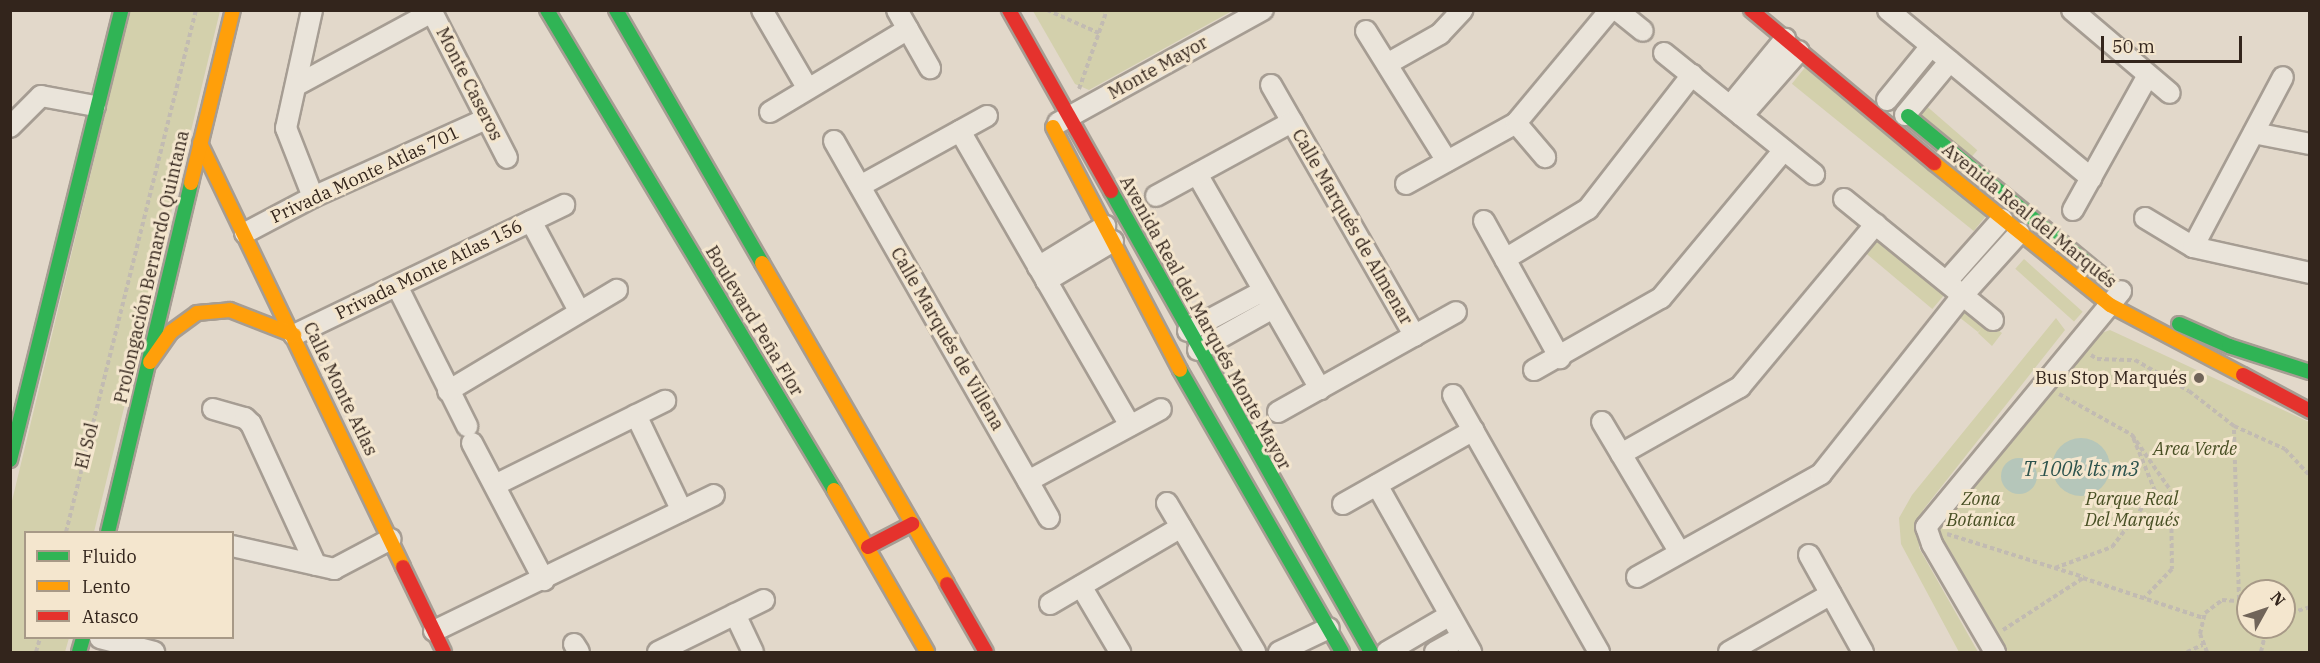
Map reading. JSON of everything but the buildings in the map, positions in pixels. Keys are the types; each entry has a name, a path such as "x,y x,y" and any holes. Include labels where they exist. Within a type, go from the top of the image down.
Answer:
{"street":[{"path":"10,460 95,106 121,10"},
{"name":"Prolongación Bernardo Quintana","path":"108,531 233,10"},
{"path":"312,10 286,128 313,197"},
{"name":"Boulevard Peña Flor","path":"547,10 868,547 927,652"},
{"name":"Boulevard Peña Flor","path":"616,10 986,652"},
{"path":"762,10 808,89"},
{"path":"897,10 930,68"},
{"name":"Avenida Real del Marqués Monte Mayor","path":"1009,10 1056,120 1109,234 1189,388 1329,628 1336,650"},
{"name":"Monte Mayor","path":"1056,120 1263,10"},
{"path":"1387,63 1440,34 1462,10"},
{"path":"1406,184 1516,123 1610,10"},
{"path":"1617,10 1643,31"},
{"name":"Avenida Real del Marqués","path":"1751,10 1799,44 2019,233 2120,297 2310,411"},
{"name":"Avenida Real del Marqués","path":"1774,10 1799,44"},
{"path":"1888,10 2091,178"},
{"path":"2072,10 2170,93"},
{"path":"297,85 432,11"},
{"name":"Monte Caseros","path":"432,11 507,158"},
{"path":"770,112 908,29"},
{"path":"1366,31 1447,161"},
{"path":"1736,111 1799,44"},
{"path":"1882,96 1931,46"},
{"path":"1664,53 1814,174"},
{"path":"1905,115 1950,61"},
{"path":"1505,259 1588,209 1692,75"},
{"path":"2073,210 2148,75"},
{"path":"2193,247 2283,77"},
{"path":"1270,85 1292,122"},
{"path":"10,127 41,96 95,106"},
{"name":"Avenida Real del Marqués","path":"1882,96 2120,297"},
{"path":"860,186 987,116"},
{"name":"Privada Monte Atlas 701","path":"245,233 313,197 486,119"},
{"name":"Avenida Real del Marqués Monte Mayor","path":"1056,120 1188,331 1371,652"},
{"name":"Calle Marqués de Almenar","path":"1156,196 1292,122 1415,336 1278,412"},
{"path":"1516,123 1545,158"},
{"path":"960,132 1130,426"},
{"path":"2254,132 2310,144"},
{"name":"Calle Marqués de Villena","path":"834,141 1049,518"},
{"name":"Calle Monte Atlas","path":"200,143 444,652"},
{"path":"1534,370 1560,358 1661,298 1784,150"},
{"path":"1197,174 1320,389"},
{"path":"1844,199 1993,320"},
{"name":"Privada Monte Atlas 156","path":"294,335 564,205"},
{"path":"2145,218 2193,247 2310,273"},
{"path":"1947,281 2002,219"},
{"name":"Privada Monte Atlas 156","path":"531,221 579,311"},
{"path":"1484,221 1560,358"},
{"path":"1621,454 1740,387 1876,224"},
{"path":"1637,577 1821,474 1963,295 2019,233"},
{"path":"1042,274 1109,234"},
{"path":"397,286 469,434 544,579"},
{"path":"448,391 616,290"},
{"path":"1995,652 1932,544 1926,527 2042,385 2120,297"},
{"path":"1188,331 1268,299"},
{"path":"1198,350 1268,299"},
{"path":"147,365 171,332 197,313 230,310 294,335"},
{"path":"1415,336 1456,312"},
{"path":"2166,317 2229,346 2309,372 2310,366"},
{"path":"1453,394 1599,652"},
{"path":"495,485 665,401"},
{"path":"1028,481 1161,409"},
{"path":"213,410 245,418 251,424 316,565"},
{"path":"636,415 682,512"},
{"path":"1602,422 1679,552"},
{"path":"1343,504 1474,430"},
{"path":"1377,485 1467,645 1435,652"},
{"path":"434,632 714,495"},
{"path":"1167,503 1255,652"},
{"path":"868,547 912,524"},
{"path":"1050,604 1181,527"},
{"path":"234,546 334,569 391,539"},
{"path":"1809,555 1863,652"},
{"path":"1081,586 1120,652"},
{"path":"1731,652 1831,594"},
{"path":"658,652 764,600"},
{"path":"735,614 753,652"},
{"path":"1387,652 1450,615"},
{"path":"1279,652 1329,628"},
{"path":"104,639 154,652"}],"path":[{"name":"El Sol","path":"66,531 196,10"},
{"path":"1047,10 1099,33"},
{"path":"1056,120 1099,33 1107,10"},
{"path":"2097,359 2134,360 2189,391 2234,426 2285,449 2310,476"},
{"path":"2042,385 2132,435 2171,491 2172,569 2144,598"},
{"path":"2234,426 2238,579"},
{"path":"2055,568 2112,548 2155,490 2132,435"},
{"path":"1926,527 2203,618"},
{"path":"2003,630 2083,578"},
{"path":"2207,652 2202,645 2203,618 2222,600 2236,601"},
{"path":"2187,652 2202,645"}],"green space":[{"path":"130,11 220,11 94,531 24,531 24,639 69,639 65,652 11,652 11,505"},
{"path":"1033,11 1232,11 1089,90 1075,84"},
{"path":"1807,65 1989,212 1974,231 1792,84"},
{"path":"1923,103 1977,150 1968,161 1914,114"},
{"path":"1876,233 1946,292 1932,309 1862,250"},
{"path":"2024,259 2083,312 2074,322 2015,269"},
{"path":"1967,307 2002,333 1992,346 1978,333 1981,329 1978,332 1959,317"},
{"path":"2056,318 2065,330 1923,510 1919,548 1978,652 1959,652 1901,544 1899,518 1912,495"},
{"name":"Parque Real Del Marqués","path":"2110,330 2309,422 2309,652 1998,652 1927,526 2099,334"}],"water":[{"name":"T 100k lts m3","path":"2081,438 2092,440 2102,446 2108,456 2110,467 2108,478 2102,488 2092,494 2081,496 2070,494 2060,488 2054,478 2052,467 2054,456 2060,446 2070,440"},
{"path":"2019,458 2032,463 2037,476 2032,489 2019,494 2006,489 2001,476 2006,463"}],"traffic: fast":[{"path":"10,460 121,10"},
{"path":"547,10 834,490"},
{"path":"616,10 762,263"},
{"path":"1908,116 2105,278"},
{"path":"108,531 191,183"},
{"path":"1111,191 1371,652"},
{"path":"2179,324 2229,346 2310,372"},
{"path":"1180,370 1342,652"},
{"path":"79,652 83,639"}],"traffic: slow":[{"path":"191,183 233,10"},
{"path":"1053,127 1180,370"},
{"path":"200,143 403,567"},
{"path":"1934,163 2110,305 2243,375"},
{"path":"762,263 947,584"},
{"path":"150,362 171,332 197,313 230,310 294,335"},
{"path":"834,490 927,652"}],"traffic: jam":[{"path":"1009,10 1111,191"},
{"path":"1751,10 1934,163"},
{"path":"2243,375 2310,411"},
{"path":"868,547 912,524"},
{"path":"403,567 444,652"},
{"path":"947,584 986,652"}],"place":[{"name":"Bus Stop Marqués","path":"2199,378"}],"park label":[{"name":"Area Verde","path":"2195,449"},
{"name":"Zona Botanica","path":"1981,510"}]}
